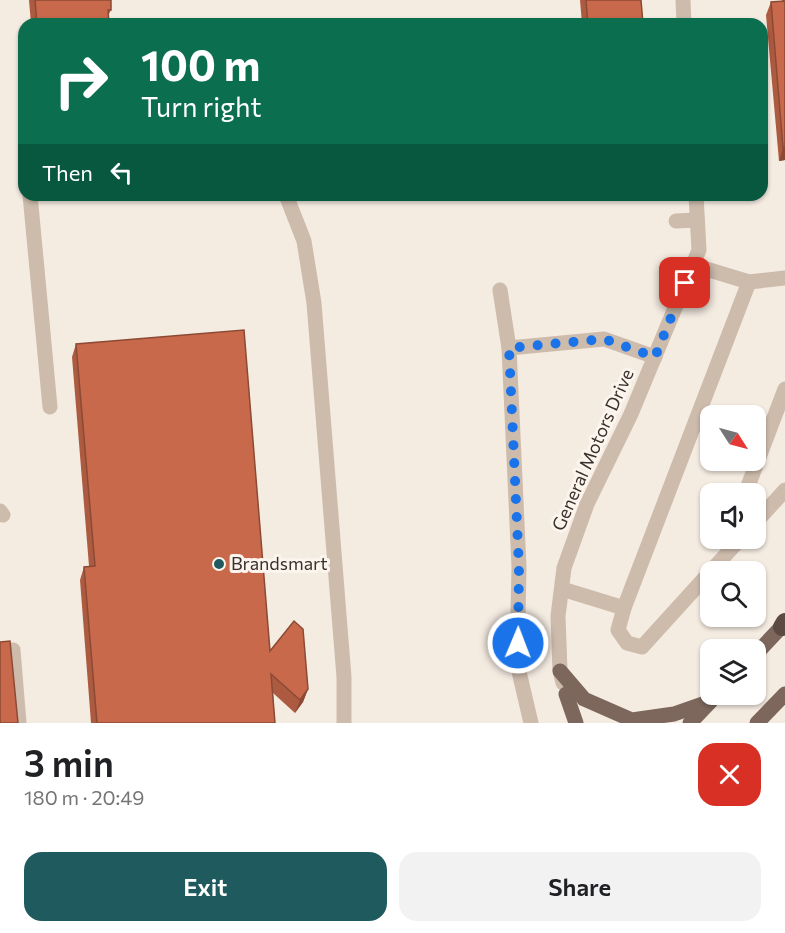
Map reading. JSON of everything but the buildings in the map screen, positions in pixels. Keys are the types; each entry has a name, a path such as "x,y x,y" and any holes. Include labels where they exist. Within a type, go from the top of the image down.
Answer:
{"main road":[{"path":"766,643 784,624"},
{"path":"560,671 584,699 632,720 674,714 700,704"},
{"path":"566,694 576,723"},
{"path":"757,723 785,694"},
{"path":"690,723 707,705"}],"street":[{"path":"682,0 684,18"},
{"path":"31,201 50,407"},
{"path":"288,201 304,241 314,303 344,677 344,723"},
{"name":"General Motors Drive","path":"584,723 566,694 560,671 558,616 564,568 587,504 631,414 699,250 696,201"},
{"path":"676,221 698,220"},
{"path":"693,265 749,282 785,278"},
{"path":"700,584 642,647 627,643 618,630 624,608 749,282"},
{"path":"500,290 509,348 519,567 517,663 531,723"},
{"path":"509,348 604,339 655,357"},
{"path":"749,483 785,389"},
{"path":"766,511 785,490"},
{"path":"721,561 731,549"},
{"path":"561,590 624,608"},
{"path":"14,650 20,723"}],"place":[{"name":"Brandsmart","path":"219,564"}],"route":[{"path":"518,643 519,567 509,348 604,339 655,357 685,283"}]}
